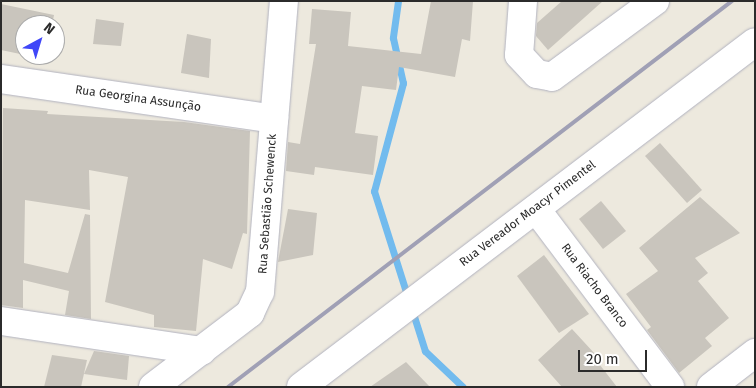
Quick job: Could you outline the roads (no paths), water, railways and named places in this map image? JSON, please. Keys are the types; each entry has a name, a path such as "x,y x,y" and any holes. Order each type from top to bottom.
{"street":[{"name":"Rua Sebastião Schewenck","path":"153,387 250,313 260,292 284,1"},
{"path":"523,1 519,55 537,74 552,77 655,1"},
{"name":"Rua Vereador Moacyr Pimentel","path":"301,387 371,336 434,284 536,209 755,42"},
{"name":"Rua Georgina Assunção","path":"1,79 274,119"},
{"name":"Rua Riacho Branco","path":"536,209 670,387"},
{"path":"1,321 202,350"},
{"path":"711,387 755,353"}],"waterway":[{"path":"398,1 393,38 403,83 374,191 408,298"},
{"path":"412,310 425,351 463,387"}],"railway":[{"path":"228,387 732,1"}]}
